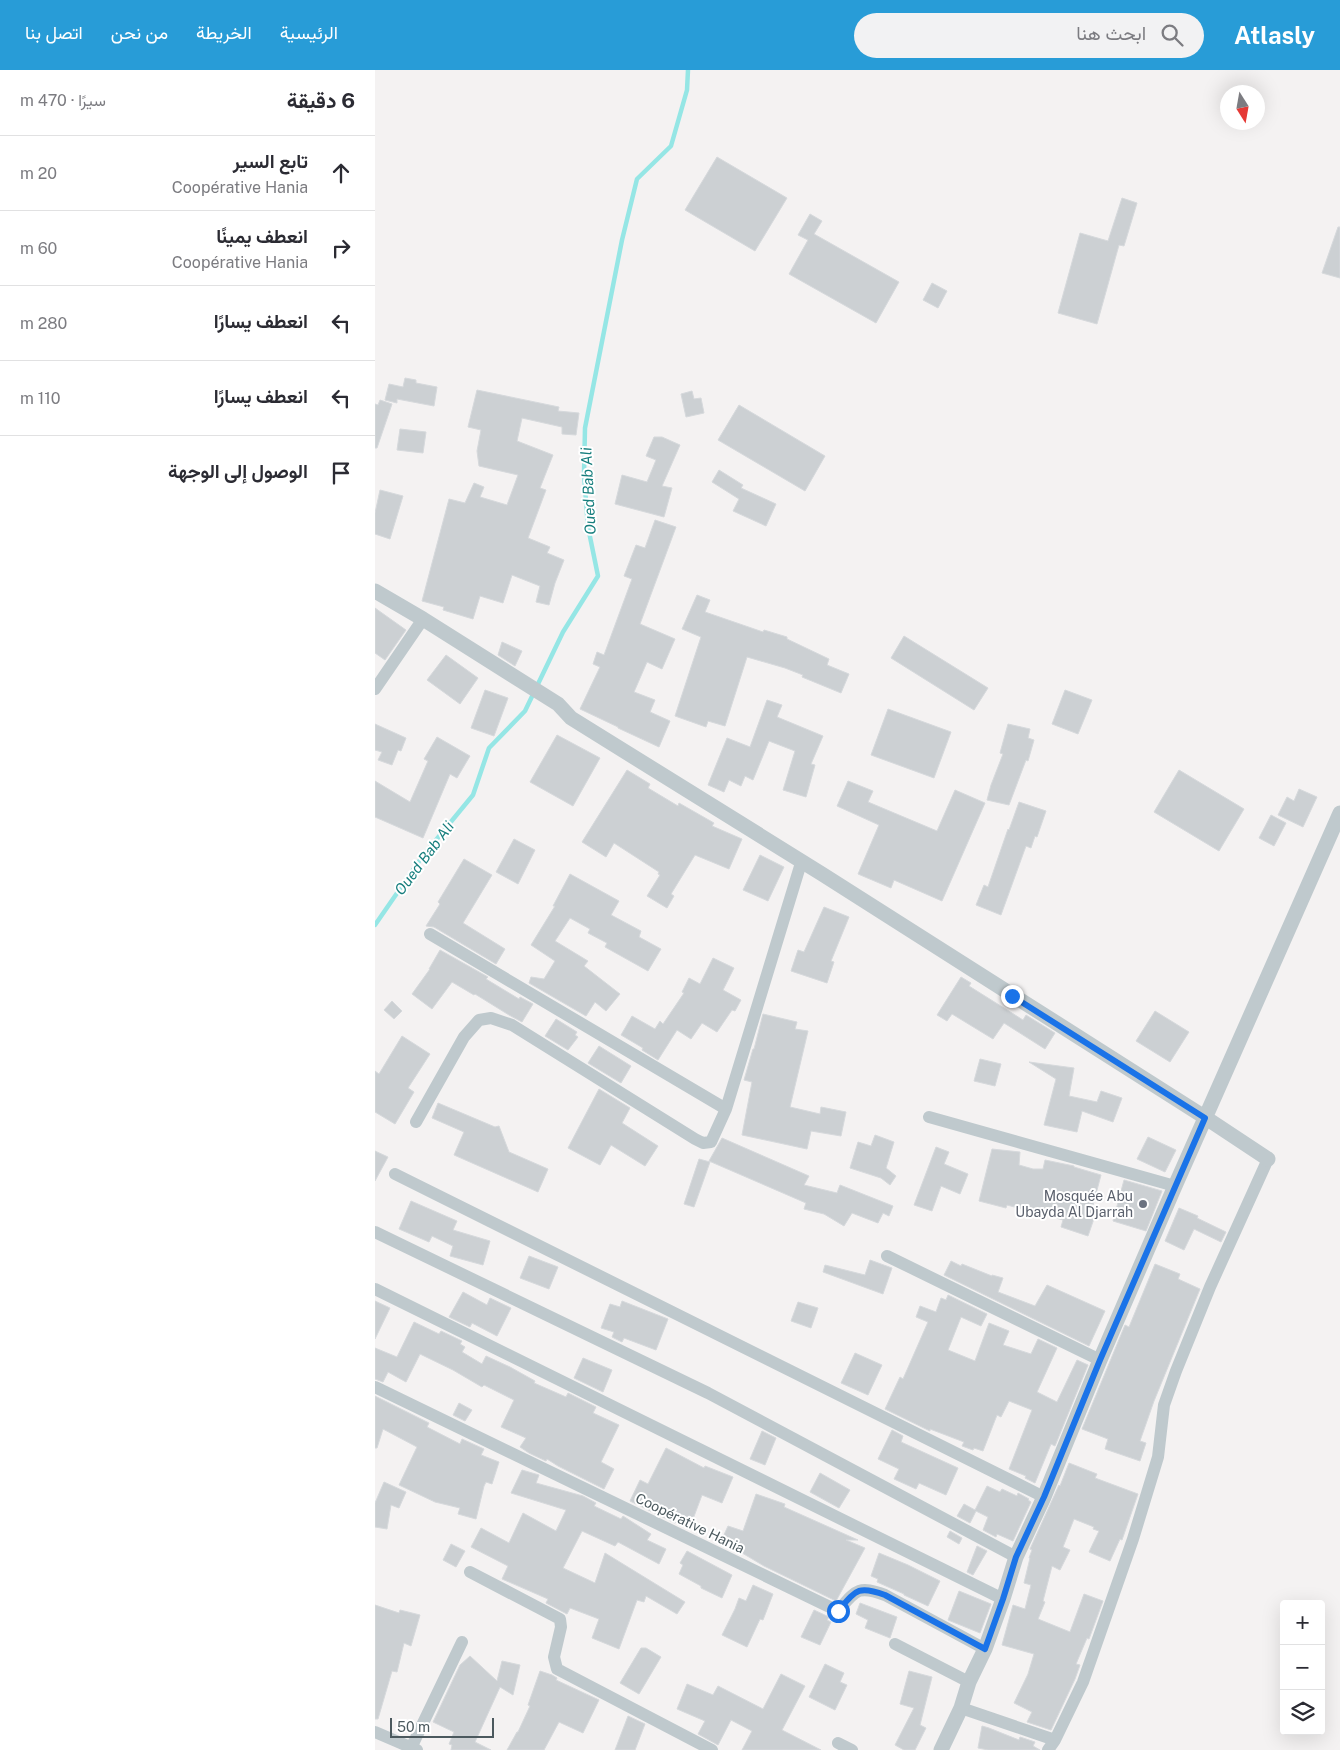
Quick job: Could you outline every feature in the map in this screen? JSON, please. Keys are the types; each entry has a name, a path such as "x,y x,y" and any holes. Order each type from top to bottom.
{"street":[{"path":"376,595 423,619 558,704 571,718 1268,1159 1210,1288 1176,1371 1164,1405 1158,1457 1133,1539 1089,1669 1051,1745 961,1708"},
{"path":"375,689 423,619"},
{"path":"941,1750 961,1708 969,1682 985,1649 1016,1557 1044,1497 1100,1360 1175,1186 1340,813"},
{"path":"416,1122 464,1037 479,1020 491,1018 512,1025 695,1140 703,1143 711,1142 726,1109 801,863"},
{"path":"430,934 726,1109"},
{"path":"929,1117 1175,1186"},
{"path":"395,1174 1044,1497"},
{"path":"375,1232 708,1393 1016,1557"},
{"path":"887,1256 1100,1360"},
{"path":"375,1288 1003,1599"},
{"name":"Coopérative Hania","path":"375,1387 838,1611 851,1596 859,1591 869,1589 885,1595 985,1649"},
{"path":"470,1572 560,1619 561,1627 554,1656 557,1669 713,1750"},
{"path":"375,1732 414,1749 462,1642"},
{"path":"895,1644 969,1682"},
{"path":"839,1743 852,1750"}],"building":[{"path":"717,157 787,198 755,251 685,210"},
{"path":"1122,198 1137,203 1124,246 1119,245 1097,324 1058,313 1080,233 1108,241"},
{"path":"810,214 822,221 814,234 899,282 876,323 789,274 808,240 798,235"},
{"path":"1338,227 1340,227 1340,278 1322,273"},
{"path":"932,283 947,291 938,308 923,300"},
{"path":"405,378 416,380 416,383 437,387 434,406 397,399 397,403 385,400 389,384 403,387"},
{"path":"477,390 559,407 558,411 579,413 576,435 562,434 562,427 522,418 517,441 553,455 540,488 546,490 528,538 550,547 547,553 564,560 549,605 536,602 540,586 512,575 503,603 480,596 473,619 443,610 444,607 422,601 449,499 465,503 474,483 484,487 480,497 507,505 518,475 479,466 477,451 481,430 468,427"},
{"path":"692,391 694,399 701,398 704,413 686,417 681,394"},
{"path":"380,400 392,404 377,448 375,448 375,404 378,405"},
{"path":"739,405 825,456 805,491 718,440"},
{"path":"400,429 426,432 423,453 397,450"},
{"path":"654,437 662,437 680,445 662,486 672,488 664,517 615,504 622,475 647,482 656,460 646,456"},
{"path":"719,470 743,485 741,488 776,504 766,526 733,511 739,499 712,482"},
{"path":"380,490 403,496 390,539 375,534 375,513"},
{"path":"655,520 676,527 640,624 675,639 662,669 647,662 634,692 655,700 650,712 670,721 659,747 580,709 600,667 593,664 597,652 604,655 632,579 624,576 636,545 645,548"},
{"path":"697,595 710,600 705,612 763,632 764,630 787,637 787,639 829,659 827,665 849,674 841,693 785,668 747,657 725,726 708,721 706,727 675,716 701,637 682,629"},
{"path":"375,608 406,630 385,660 375,653"},
{"path":"904,636 988,688 974,710 891,658"},
{"path":"502,642 522,651 515,666 498,655"},
{"path":"446,655 478,678 460,704 427,680"},
{"path":"485,690 508,698 494,736 471,728"},
{"path":"1065,690 1092,700 1078,734 1052,724"},
{"path":"767,700 782,705 777,717 823,736 811,764 815,765 806,797 783,790 795,751 769,741 753,780 745,776 741,786 729,780 724,792 708,785 727,738 750,747"},
{"path":"888,709 951,732 934,778 871,755"},
{"path":"375,724 406,738 401,751 398,750 392,765 378,760 382,752 375,750"},
{"path":"1008,724 1030,729 1028,738 1034,740 1028,761 1026,760 1009,805 987,800 1003,754 1000,753"},
{"path":"557,735 600,758 573,806 530,782"},
{"path":"437,737 470,756 457,778 450,774 423,838 375,817 375,781 410,802 428,761 424,759"},
{"path":"627,770 650,784 648,788 678,806 679,803 714,823 712,826 742,839 729,869 695,855 671,894 674,896 667,908 647,896 660,875 658,874 659,872 614,843 606,857 582,842"},
{"path":"1179,770 1244,809 1219,851 1154,812"},
{"path":"848,781 873,791 868,802 937,831 955,790 985,803 942,901 894,880 891,888 858,874 879,825 837,806"},
{"path":"1299,789 1317,797 1303,827 1278,815 1287,797 1294,801"},
{"path":"1019,802 1046,811 1031,848 1026,846 1001,915 976,905 984,885 988,887"},
{"path":"1271,815 1286,823 1274,846 1259,838"},
{"path":"514,839 535,850 518,884 496,872"},
{"path":"760,855 784,867 768,901 743,890"},
{"path":"464,859 492,875 463,923 505,949 496,964 434,927 426,926"},
{"path":"570,874 619,901 611,915 641,931 639,937 661,949 648,971 605,947 607,943 588,933 590,929 570,918 555,941 588,961 584,966 620,994 606,1011 595,1002 586,1016 529,983 531,977 544,979 555,961 531,945 555,906 553,906"},
{"path":"824,907 849,917 831,961 834,962 827,983 791,971 798,950 804,952"},
{"path":"440,950 488,977 486,979 519,999 520,997 533,1004 522,1022 452,982 432,1009 412,994 430,969"},
{"path":"713,958 734,968 723,990 741,1000 735,1011 732,1010 717,1032 702,1023 691,1039 677,1030 658,1060 642,1050 643,1048 621,1035 632,1016 655,1029 660,1021 663,1024 684,993 682,992 689,978 700,984"},
{"path":"961,977 971,983 969,986 1023,1020 1026,1015 1055,1033 1045,1049 1004,1023 993,1039 952,1014 947,1021 937,1015"},
{"path":"392,1001 402,1011 394,1019 384,1010"},
{"path":"1155,1011 1189,1032 1170,1062 1136,1041"},
{"path":"763,1014 797,1022 795,1029 808,1031 790,1107 820,1114 821,1107 846,1112 841,1136 811,1131 807,1149 742,1135 752,1082 744,1080"},
{"path":"556,1019 577,1032 575,1035 578,1037 568,1050 545,1036"},
{"path":"402,1036 430,1054 408,1088 414,1092 395,1124 375,1112 375,1071 379,1074"},
{"path":"599,1046 631,1066 621,1083 588,1063"},
{"path":"980,1059 1001,1064 995,1086 974,1081"},
{"path":"1029,1062 1074,1068 1069,1096 1097,1102 1101,1091 1122,1098 1113,1122 1082,1111 1077,1132 1044,1125 1056,1079"},
{"path":"599,1089 630,1108 622,1123 658,1146 645,1166 611,1145 600,1165 568,1148"},
{"path":"438,1103 495,1127 499,1126 509,1152 548,1169 538,1192 454,1155 464,1132 432,1118"},
{"path":"875,1135 894,1142 886,1168 896,1176 890,1185 881,1178 850,1168 858,1142 871,1146"},
{"path":"1148,1137 1176,1150 1165,1172 1137,1159"},
{"path":"722,1138 809,1176 804,1185 837,1193 840,1185 893,1206 889,1216 883,1213 878,1223 852,1213 844,1226 824,1214 804,1209 806,1203 709,1161"},
{"path":"936,1147 949,1152 944,1164 968,1174 960,1194 941,1186 932,1211 914,1205"},
{"path":"992,1149 1020,1152 1019,1165 1033,1169 1043,1169 1045,1160 1074,1166 1101,1175 1092,1209 1097,1210 1088,1236 1061,1227 1063,1220 1007,1205 1006,1208 979,1201"},
{"path":"375,1151 388,1157 375,1181"},
{"path":"699,1159 710,1162 694,1207 684,1204"},
{"path":"1124,1180 1162,1191 1146,1231 1113,1221"},
{"path":"411,1201 457,1221 453,1230 490,1241 483,1265 450,1256 453,1246 432,1236 429,1242 399,1229"},
{"path":"1179,1208 1198,1216 1197,1218 1226,1232 1221,1242 1194,1229 1184,1250 1165,1241"},
{"path":"529,1256 558,1267 549,1289 520,1278"},
{"path":"870,1260 892,1268 883,1294 823,1272 825,1265 865,1275"},
{"path":"951,1261 961,1266 962,1264 992,1276 1003,1278 998,1292 1035,1306 1047,1285 1105,1311 1089,1346 944,1275"},
{"path":"1155,1264 1180,1274 1178,1279 1200,1289 1154,1401 1140,1441 1146,1443 1140,1461 1105,1449 1108,1439 1082,1429 1125,1325 1129,1327"},
{"path":"463,1292 487,1305 490,1298 511,1308 497,1336 472,1323 470,1327 449,1317"},
{"path":"948,1295 987,1314 981,1326 961,1317 948,1350 975,1361 989,1323 1009,1331 1003,1345 1031,1354 1038,1339 1057,1348 1037,1392 1057,1402 1077,1360 1088,1365 1055,1446 1051,1444 1035,1483 1025,1478 1026,1476 1009,1469 1032,1410 1009,1401 1001,1417 997,1415 983,1451 962,1446 964,1442 930,1429 930,1431 885,1409 900,1377 903,1379 928,1322 916,1317 920,1306 936,1312 941,1298 946,1300"},
{"path":"375,1301 390,1308 375,1339"},
{"path":"622,1301 668,1319 656,1350 624,1338 622,1342 612,1337 614,1332 601,1328 610,1304 620,1307"},
{"path":"798,1302 818,1308 811,1328 791,1321"},
{"path":"414,1322 439,1334 441,1331 462,1341 460,1344 465,1347 462,1352 482,1364 486,1356 535,1381 534,1383 566,1397 568,1393 596,1407 593,1413 619,1425 601,1462 614,1469 604,1489 520,1447 526,1438 501,1427 514,1400 484,1385 482,1387 420,1354 406,1382 388,1372 383,1382 375,1379 375,1348 397,1357"},
{"path":"855,1353 882,1365 868,1395 841,1383"},
{"path":"583,1358 612,1370 603,1392 574,1378"},
{"path":"375,1396 429,1423 427,1427 460,1444 462,1439 484,1449 481,1455 499,1462 492,1484 486,1482 484,1486 476,1519 458,1514 460,1508 435,1502 399,1485 417,1447 383,1429 377,1448 375,1448"},
{"path":"459,1403 472,1410 465,1421 453,1415"},
{"path":"892,1430 903,1436 901,1442 958,1468 946,1495 919,1483 916,1489 894,1479 899,1469 878,1459"},
{"path":"762,1431 776,1438 765,1465 750,1459"},
{"path":"666,1448 704,1468 705,1466 733,1477 722,1503 702,1495 693,1519 679,1514 675,1523 630,1501 640,1480 648,1484"},
{"path":"1069,1463 1097,1474 1095,1478 1138,1494 1122,1540 1120,1539 1110,1561 1089,1552 1099,1531 1074,1519 1063,1547 1070,1550 1060,1570 1052,1566 1043,1601 1045,1602 1038,1619 1070,1632 1084,1594 1103,1601 1089,1639 1087,1638 1076,1664 1080,1665 1075,1679 1051,1730 1027,1722 1032,1712 1014,1703 1028,1674 1034,1654 1002,1645 1013,1605 1025,1609 1031,1585 1024,1583 1032,1550 1030,1549"},
{"path":"522,1470 539,1475 536,1483 583,1496 596,1503 594,1506 621,1519 623,1516 651,1534 647,1540 666,1549 659,1564 618,1542 615,1546 582,1531 563,1568 595,1583 605,1553 685,1602 677,1614 646,1596 644,1602 637,1600 619,1649 592,1638 599,1619 570,1608 567,1614 546,1603 548,1599 502,1579 508,1566 471,1547 481,1528 509,1543 523,1513 556,1531 566,1510 511,1493"},
{"path":"820,1473 850,1490 839,1508 810,1492"},
{"path":"384,1482 406,1492 399,1508 391,1505 387,1529 375,1527 375,1503"},
{"path":"987,1486 1000,1492 1002,1489 1017,1496 1018,1493 1031,1502 1013,1541 997,1534 996,1537 983,1530 988,1517 976,1511 970,1523 957,1516 964,1504 975,1510"},
{"path":"756,1494 785,1504 784,1507 858,1540 846,1540 865,1548 836,1601 764,1566 732,1547 734,1542 723,1537 728,1526 743,1531"},
{"path":"950,1531 962,1538 959,1544 947,1537"},
{"path":"451,1544 465,1551 456,1567 443,1560"},
{"path":"977,1546 987,1551 973,1575 967,1572"},
{"path":"687,1551 732,1575 722,1598 701,1588 701,1586 679,1574 683,1565 680,1563"},
{"path":"879,1553 940,1581 928,1606 877,1582 878,1579 871,1576"},
{"path":"753,1585 773,1594 763,1620 760,1619 747,1647 722,1635 739,1598 746,1601"},
{"path":"959,1591 991,1604 980,1633 948,1620"},
{"path":"860,1603 897,1617 890,1638 865,1628 868,1620 856,1614"},
{"path":"375,1605 399,1613 400,1610 420,1615 411,1646 404,1643 397,1672 392,1671 378,1719 375,1719"},
{"path":"814,1610 829,1617 827,1620 831,1622 820,1645 801,1637"},
{"path":"641,1648 646,1648 661,1657 639,1694 620,1683"},
{"path":"470,1656 497,1681 502,1661 520,1665 513,1695 500,1687 475,1742 491,1750 451,1750 452,1745 449,1744 454,1732 433,1722 460,1665"},
{"path":"825,1664 844,1673 840,1682 847,1685 835,1710 809,1697"},
{"path":"540,1671 552,1675 557,1678 556,1680 599,1700 583,1733 559,1722 544,1750 507,1750 530,1706 528,1705"},
{"path":"909,1671 932,1677 920,1725 926,1728 915,1750 904,1750 895,1745 914,1708 900,1704"},
{"path":"781,1674 805,1686 782,1730 821,1750 742,1750 752,1731 731,1720 718,1745 698,1734 705,1721 677,1709 687,1684 713,1695 718,1686 763,1709"},
{"path":"628,1716 645,1724 635,1750 615,1750"},
{"path":"982,1726 1019,1740 1020,1737 1035,1742 1033,1746 1040,1750 988,1750 978,1748"}],"waterway":[{"name":"Oued Bab Ali","path":"375,925 422,857 473,795 489,748 525,711 563,632 598,576 588,527 584,475 585,428 622,240 637,179 671,146 687,90 688,70"}],"place":[{"name":"Mosquée Abu Ubayda Al Djarrah","path":"1143,1204"}],"route":[{"path":"838,1611 851,1596 859,1591 869,1589 885,1595 985,1649 1016,1557 1044,1497 1100,1360 1205,1118 1012,996"}]}
